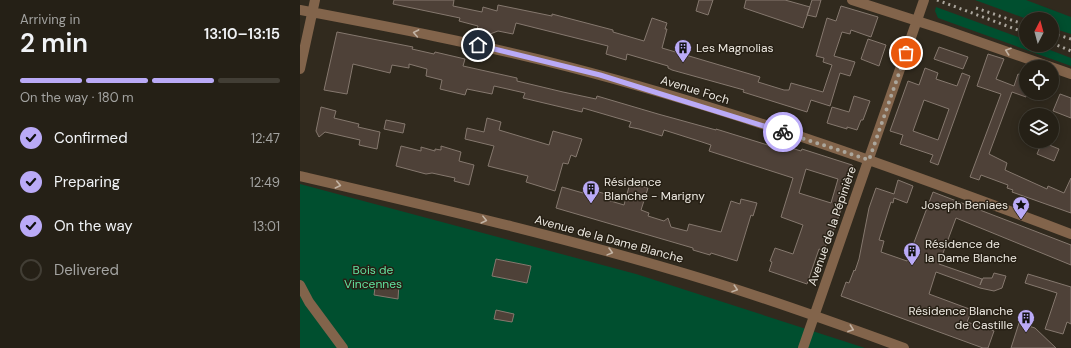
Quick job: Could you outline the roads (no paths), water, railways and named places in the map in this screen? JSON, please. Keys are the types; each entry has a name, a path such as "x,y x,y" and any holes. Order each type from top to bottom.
{"street":[{"path":"300,69 315,0"},
{"path":"852,0 1071,74"},
{"name":"Avenue de la Pépinière","path":"803,348 924,0"},
{"name":"Avenue Foch","path":"300,10 449,39 570,67 722,112 869,160 1071,234"},
{"name":"Avenue de la Dame Blanche","path":"300,176 432,206 626,256 714,282 904,348"},
{"path":"300,285 309,302 343,348"}],"railway":[{"path":"937,0 1019,30"},
{"path":"976,8 1019,23"},
{"path":"1059,35 1071,39"},
{"path":"1059,46 1071,51"}],"place":[{"name":"Les Magnolias","path":"683,63"},
{"name":"Résidence Blanche - Marigny","path":"591,204"},
{"name":"Joseph Beniaes","path":"1021,220"},
{"name":"Résidence de la Dame Blanche","path":"912,266"},
{"name":"Résidence Blanche de Castille","path":"1026,333"}],"park label":[{"name":"Bois de Vincennes","path":"373,277"}]}
